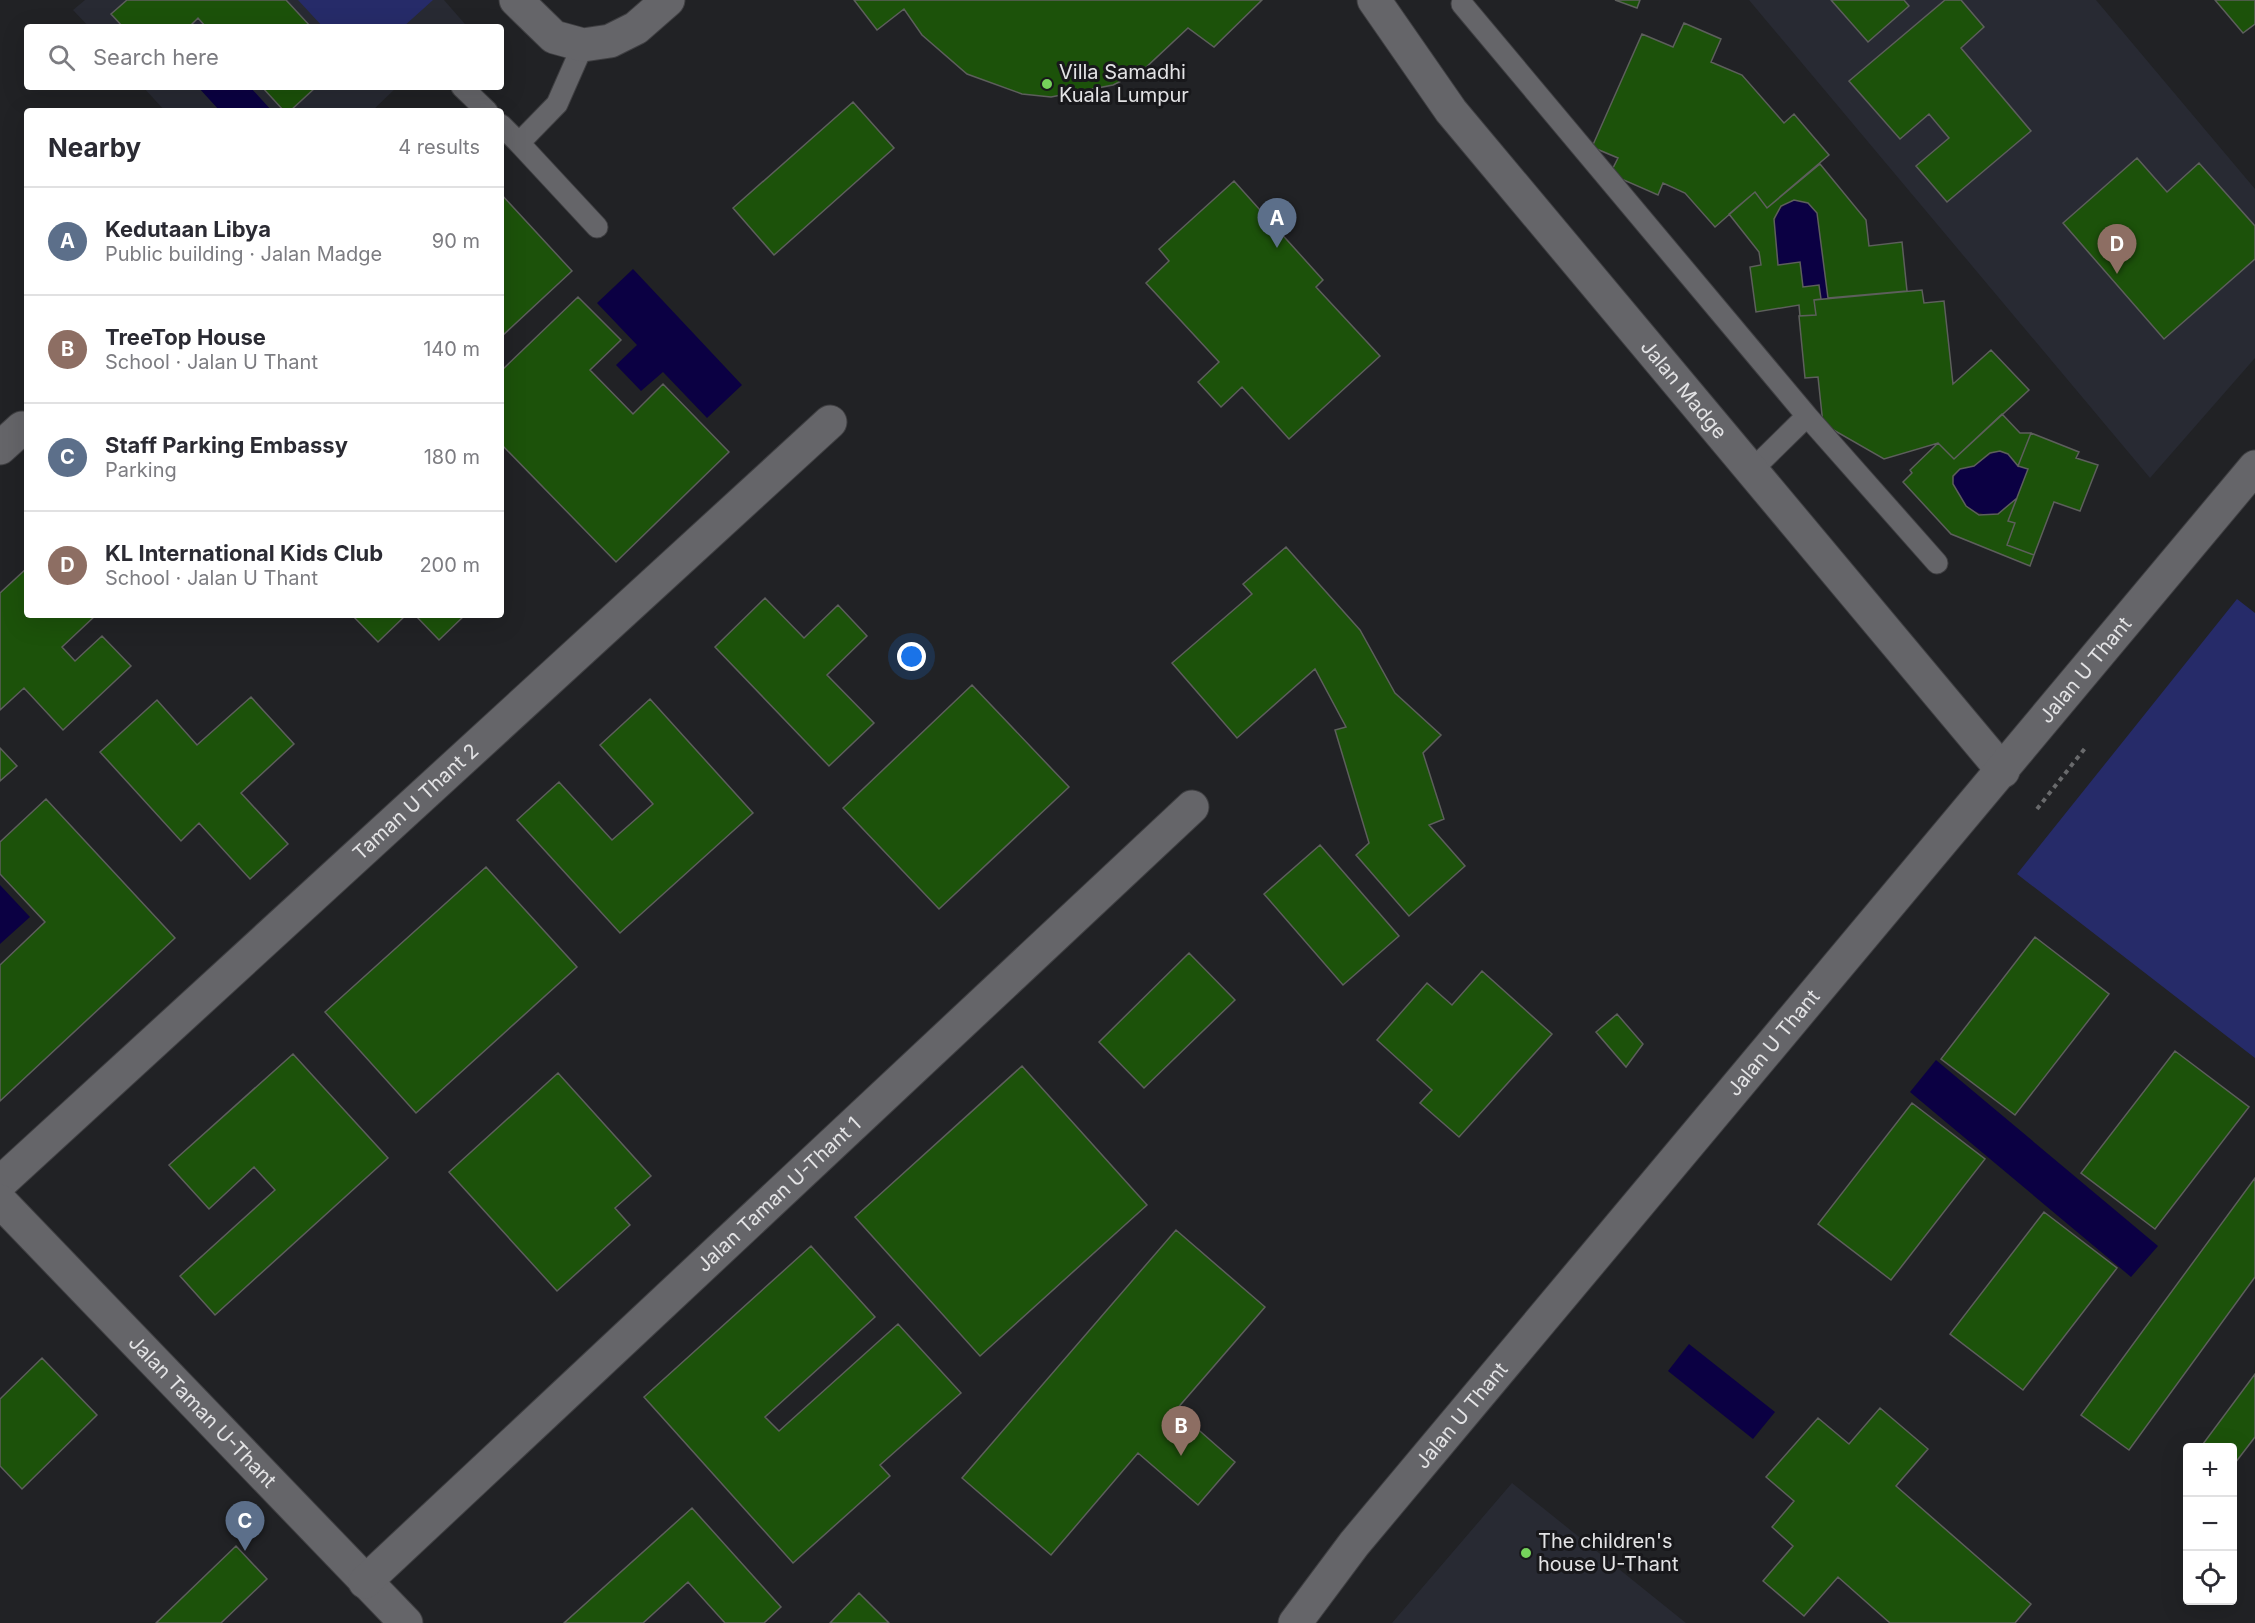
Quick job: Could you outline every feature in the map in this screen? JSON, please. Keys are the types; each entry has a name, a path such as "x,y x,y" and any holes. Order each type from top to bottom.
{"street":[{"path":"516,0 554,38 583,45 610,41 636,28 668,0"},
{"name":"Jalan Madge","path":"1374,0 1452,111 1750,472 2002,771"},
{"name":"Taman U Thant 2","path":"0,1183 830,422"},
{"name":"Jalan U Thant","path":"1295,1623 1362,1535 2255,467"},
{"name":"Jalan Taman U-Thant 1","path":"365,1582 1192,807"},
{"name":"Jalan Taman U-Thant","path":"0,1201 406,1623"}],"lane":[{"path":"1462,4 1807,416 1937,563"},
{"path":"519,143 557,104 583,45"},
{"path":"465,90 484,108"},
{"path":"504,128 597,227"},
{"path":"1750,472 1807,416"}],"path":[{"path":"2037,809 2086,747"}],"shaded area":[{"path":"85,0 444,0 465,24 86,24 73,10"},
{"path":"298,0 433,0 406,24 320,24"},
{"path":"1749,0 2096,0 2255,189 2255,358 2150,478"},
{"path":"146,90 394,90 375,108 162,108"},
{"path":"201,90 253,90 269,108 217,108"},
{"path":"1794,200 1808,203 1817,213 1828,298 1821,299 1819,285 1803,287 1799,262 1778,265 1774,227 1779,211"},
{"path":"633,269 742,385 707,418 663,372 641,391 616,365 637,345 597,303"},
{"path":"1995,451 2008,454 2028,469 2015,500 1997,513 1987,514 1969,508 1962,501 1952,480 1960,469 1974,466"},
{"path":"2237,599 2255,613 2255,1058 2017,874"},
{"path":"0,885 30,917 0,944"},
{"path":"1936,1060 2158,1246 2131,1277 1910,1092"},
{"path":"1689,1344 1775,1412 1753,1439 1668,1371"},
{"name":"The children's house U-Thant","path":"1512,1483 1686,1623 1392,1623"}],"building":[{"path":"127,0 286,0 308,24 203,24 198,18 192,24 120,24 111,14"},
{"path":"854,0 1262,0 1214,47 1188,28 1142,71 1113,85 1051,97 1022,94 967,74 922,35 904,9 877,30"},
{"path":"1615,0 1640,0 1637,8"},
{"path":"1831,0 1904,0 1909,6 1868,42"},
{"path":"1945,0 1961,0 1984,27 1961,48 2031,131 1947,202 1916,166 1949,138 1929,114 1900,139 1849,81"},
{"path":"2215,0 2255,0 2255,24 2243,33"},
{"path":"1684,23 1721,39 1711,62 1742,75 1784,123 1794,114 1829,155 1767,208 1755,192 1715,227 1685,193 1663,183 1658,195 1610,174 1618,158 1592,147 1642,34 1673,47"},
{"path":"265,90 313,90 293,108 281,108"},
{"path":"853,102 894,148 774,255 733,208"},
{"path":"2137,158 2167,192 2199,163 2255,226 2255,259 2164,339 2063,223"},
{"path":"1820,164 1866,220 1869,246 1902,242 1907,291 1828,298 1817,213 1808,203 1794,200 1781,206 1774,219 1778,265 1800,262 1803,287 1819,285 1821,299 1814,300 1816,315 1800,316 1799,305 1756,312 1750,267 1761,265 1759,252 1729,214 1755,192 1767,208"},
{"path":"1234,181 1323,280 1316,287 1380,356 1289,439 1242,387 1221,407 1198,382 1219,362 1146,283 1169,261 1159,249"},
{"path":"504,197 572,271 504,334"},
{"path":"1922,290 1924,303 1944,301 1953,384 1991,350 2029,390 1954,459 1938,443 1884,459 1823,424 1818,377 1805,378 1799,316 1816,315 1814,300"},
{"path":"578,297 621,340 590,370 633,414 663,384 729,452 616,562 504,447 504,368"},
{"path":"2002,414 2020,433 2031,433 2018,466 2008,454 2000,451 1990,453 1974,466 1960,469 1953,476 1953,484 1966,506 1979,515 1998,514 2017,498 2008,521 2015,523 2007,545 2034,555 2030,566 1951,534 1903,482 1912,473 1910,470 1938,443 1954,459"},
{"path":"2031,433 2079,452 2076,458 2098,465 2080,511 2054,502 2034,555 2007,545 2015,523 2008,521 2028,469 2018,466"},
{"path":"1286,547 1360,630 1395,693 1441,735 1423,753 1444,819 1429,825 1465,866 1409,916 1356,855 1369,843 1335,730 1346,727 1315,669 1237,738 1172,663 1252,594 1243,584"},
{"path":"24,571 24,618 93,618 62,647 75,661 102,636 131,666 63,730 24,688 0,710 0,593"},
{"path":"765,598 804,638 838,605 867,636 827,675 874,723 829,766 715,647"},
{"path":"355,618 403,618 378,642"},
{"path":"418,618 462,618 439,640"},
{"path":"972,685 1069,787 939,909 843,808"},
{"path":"251,697 294,744 241,793 288,844 250,879 199,823 181,841 100,752 157,700 197,745"},
{"path":"650,699 753,813 620,933 517,820 559,782 612,840 653,804 600,745"},
{"path":"0,748 17,766 0,781"},
{"path":"46,799 175,938 0,1101 0,965 45,922 0,874 0,842"},
{"path":"1320,845 1399,936 1343,985 1264,894"},
{"path":"486,867 577,967 416,1113 325,1012"},
{"path":"2035,937 2109,994 2015,1115 1941,1059"},
{"path":"1189,953 1235,1000 1144,1088 1099,1042"},
{"path":"1482,971 1552,1034 1459,1137 1420,1103 1432,1090 1377,1040 1427,983 1452,1005"},
{"path":"1617,1014 1643,1044 1626,1067 1596,1032"},
{"path":"2175,1051 2249,1107 2155,1229 2081,1173"},
{"path":"293,1054 388,1158 215,1315 180,1276 275,1190 254,1167 209,1209 169,1165"},
{"path":"1022,1066 1147,1205 980,1356 855,1217"},
{"path":"558,1073 651,1176 615,1208 630,1225 557,1291 449,1172"},
{"path":"1912,1103 1985,1159 1891,1280 1818,1224"},
{"path":"2255,1178 2255,1277 2129,1450 2081,1415"},
{"path":"2044,1212 2117,1268 2023,1390 1950,1334"},
{"path":"1176,1230 1265,1307 1176,1410 1235,1462 1198,1505 1138,1453 1051,1555 962,1478"},
{"path":"811,1246 875,1317 765,1417 779,1431 898,1324 961,1393 880,1465 890,1476 793,1563 644,1397"},
{"path":"42,1358 97,1415 22,1489 0,1466 0,1399"},
{"path":"2255,1374 2255,1437 2237,1460 2237,1443 2204,1443"},
{"path":"1880,1408 1928,1449 1896,1486 2031,1604 2015,1623 1890,1623 1838,1577 1804,1616 1763,1581 1793,1546 1772,1527 1794,1501 1766,1477 1818,1418 1849,1444"},
{"path":"692,1508 781,1607 764,1623 725,1623 688,1582 643,1623 564,1623"},
{"path":"236,1546 267,1579 221,1623 156,1623"},
{"path":"859,1593 889,1623 830,1623"}],"place":[{"name":"Villa Samadhi Kuala Lumpur","path":"1047,84"},
{"name":"Kedutaan Libya","path":"1277,248"},
{"name":"KL International Kids Club","path":"2117,274"},
{"name":"TreeTop House","path":"1181,1456"},
{"name":"Staff Parking Embassy","path":"245,1551"},
{"name":"The children's house U-Thant","path":"1526,1553"}]}
